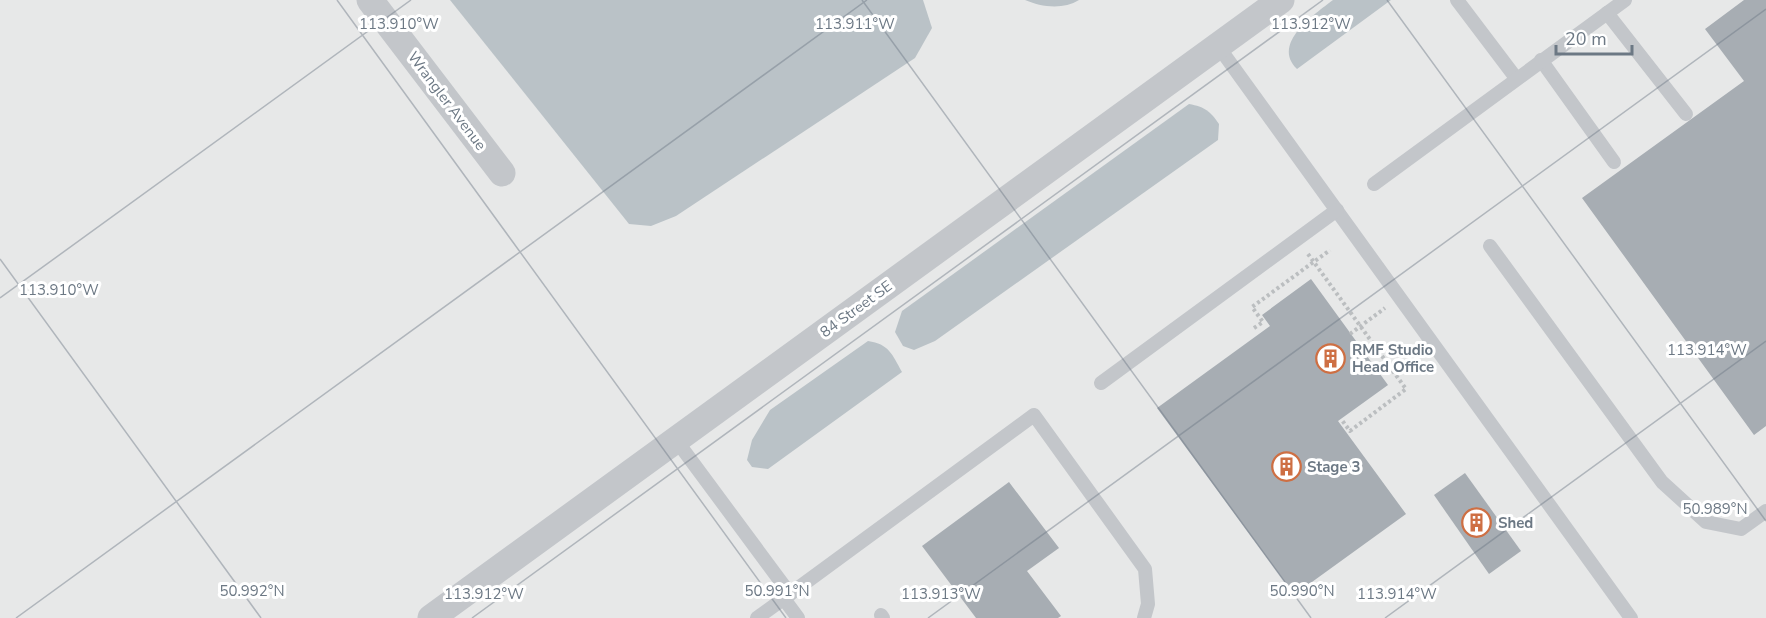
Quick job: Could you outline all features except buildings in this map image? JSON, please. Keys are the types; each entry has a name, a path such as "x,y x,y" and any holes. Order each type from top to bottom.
{"street":[{"name":"Wrangler Avenue","path":"370,0 502,173"},
{"name":"84 Street SE","path":"431,618 1281,0"}],"lane":[{"path":"1457,0 1516,78"},
{"path":"1374,183 1625,0"},
{"path":"1607,13 1686,114"},
{"path":"1218,46 1631,618"},
{"path":"1541,60 1614,162"},
{"path":"1101,383 1337,210"},
{"path":"1490,246 1662,482 1706,522 1741,529 1766,511"},
{"path":"759,618 1034,415 1145,569 1148,604 1144,618"},
{"path":"676,440 787,596 798,618"}],"path":[{"path":"1297,239 1406,389 1350,431 1341,419"},
{"path":"1254,328 1263,322 1252,307 1330,249"},
{"path":"1350,334 1400,297"}],"shaded area":[{"path":"0,0 1766,0 1766,618 0,618"},
{"path":"450,0 923,0 932,28 915,58 676,216 651,226 629,224"},
{"path":"1025,0 1079,0 1066,5 1052,6"},
{"path":"1333,0 1391,0 1297,69 1290,59 1289,49 1292,39 1307,21"},
{"path":"1189,104 1203,108 1216,120 1219,124 1218,140 935,341 914,350 903,346 895,332 902,311"},
{"path":"868,341 885,347 902,372 768,469 752,467 747,460 752,440 770,410"}],"place":[{"name":"RMF Studio Head Office","path":"1331,359"},
{"name":"Stage 3","path":"1286,467"},
{"name":"Shed","path":"1477,523"}]}
